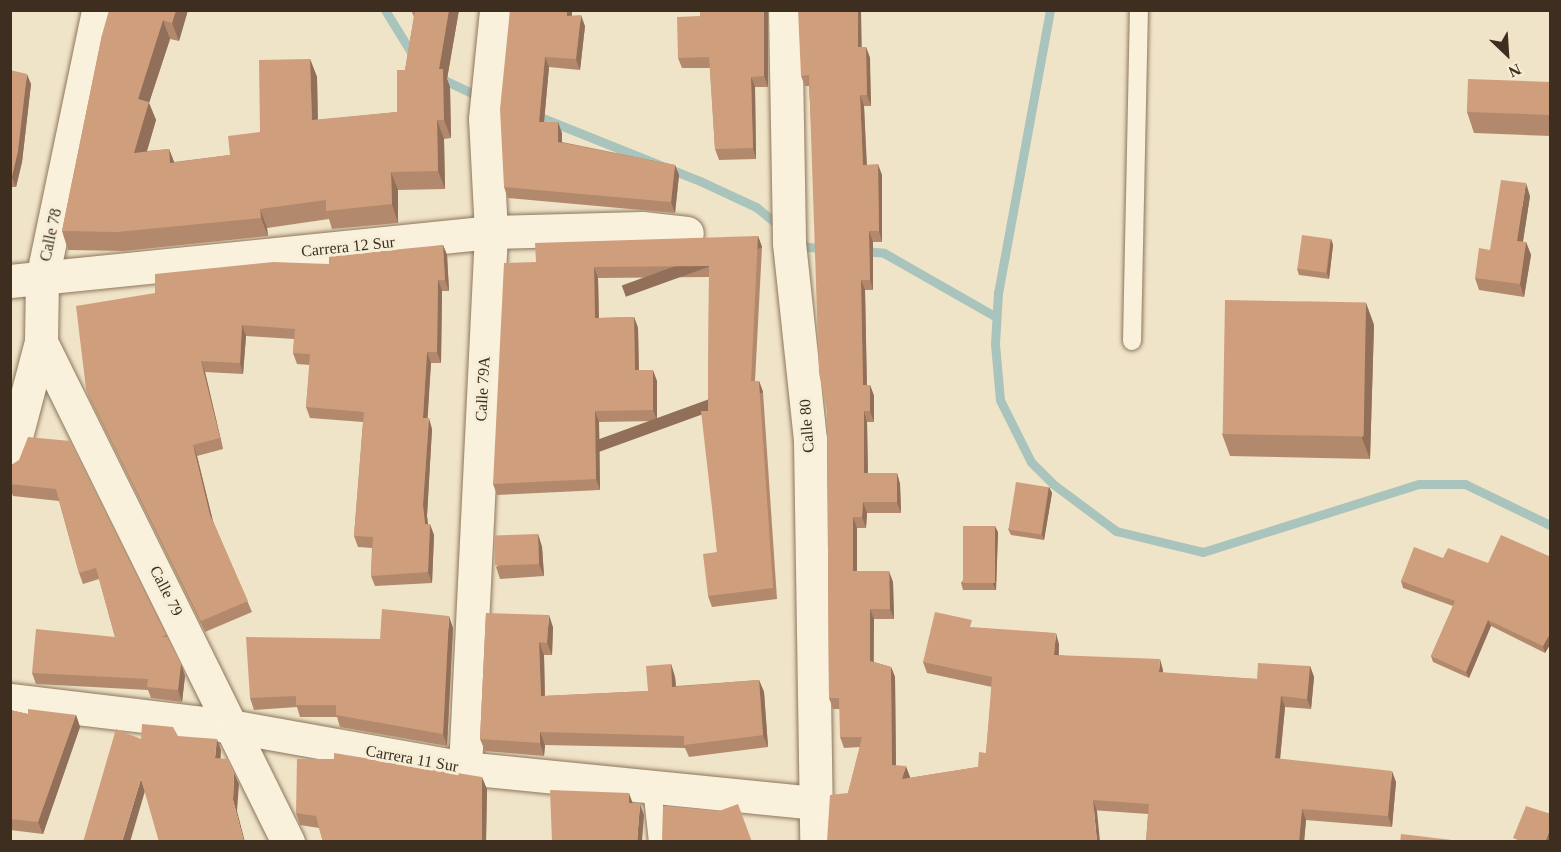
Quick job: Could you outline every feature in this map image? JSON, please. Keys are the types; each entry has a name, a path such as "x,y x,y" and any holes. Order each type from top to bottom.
{"street":[{"name":"Calle 78","path":"10,459 41,342 26,280 98,10"},
{"name":"Calle 79A","path":"465,768 491,232 487,103 496,10"},
{"name":"Calle 80","path":"785,10 789,231 810,440 816,842"},
{"name":"Carrera 12 Sur","path":"26,280 491,232 642,228 687,233"},
{"name":"Calle 79","path":"41,342 235,727 288,842"},
{"name":"Carrera 11 Sur","path":"10,700 235,727 465,768 815,803"}],"lane":[{"path":"1132,341 1139,10"},
{"path":"652,788 658,842"}],"building":[{"path":"109,10 176,10 172,23 163,20 138,99 149,102 134,153 169,149 170,163 230,155 228,136 260,132 259,60 310,59 312,120 397,112 397,70 405,70 415,10 449,10 439,69 443,69 444,120 437,120 438,171 391,172 392,204 326,211 326,200 260,209 261,218 117,232 62,231"},
{"path":"510,10 567,10 567,16 581,15 576,59 545,57 539,122 558,122 558,142 675,165 671,202 504,187 500,109"},
{"path":"700,10 764,10 764,76 751,77 753,148 715,149 709,57 678,58 677,17 700,16"},
{"path":"798,10 858,10 858,47 866,47 867,95 860,95 863,165 878,164 879,231 869,231 870,280 861,280 863,385 870,385 870,411 864,411 864,473 897,473 897,502 863,502 862,517 853,517 853,571 889,571 890,609 870,609 870,661 891,667 892,765 906,766 902,779 978,767 979,752 986,753 992,677 923,662 935,612 972,620 970,627 1056,633 1054,655 1160,659 1159,672 1257,679 1258,663 1310,666 1307,699 1281,696 1275,758 1392,771 1388,816 1302,809 1299,842 1146,842 1149,804 1093,800 1097,842 827,842 830,795 848,793 862,737 840,737 839,698 829,698 827,411 819,373 809,75 801,76"},
{"path":"10,70 27,74 18,151 12,177 10,177"},
{"path":"1468,79 1550,82 1550,115 1467,112"},
{"path":"1501,180 1526,183 1517,241 1526,242 1520,284 1475,278 1479,248 1490,250"},
{"path":"1302,235 1331,239 1326,273 1297,269"},
{"path":"758,236 751,381 759,381 773,588 708,596 703,554 717,552 701,411 708,411 709,266 594,267 595,318 634,317 635,370 653,370 653,410 595,411 596,479 493,484 504,263 536,262 535,243"},
{"path":"443,245 445,280 438,280 437,352 427,352 423,418 429,418 423,505 425,524 430,524 428,572 371,576 373,537 354,536 364,412 306,407 310,354 293,353 295,329 242,325 240,363 201,361 220,438 193,445 210,515 248,601 201,621 86,389 76,306 155,293 155,274 273,262 329,264 329,256"},
{"path":"1225,300 1366,302 1364,436 1223,434"},
{"path":"28,437 70,441 166,635 161,637 167,637 181,664 178,690 147,687 148,679 32,673 36,629 115,637 96,568 79,573 56,489 10,484 11,465 19,460"},
{"path":"1016,482 1049,487 1041,535 1008,529"},
{"path":"963,526 995,526 995,583 963,583"},
{"path":"538,534 539,564 495,566 494,536"},
{"path":"1501,535 1551,557 1551,632 1543,646 1488,620 1466,672 1431,656 1455,601 1401,581 1414,547 1443,558 1448,548 1488,563"},
{"path":"382,609 449,616 443,734 336,715 336,705 296,705 296,696 250,698 246,637 380,639"},
{"path":"486,613 549,615 547,643 539,642 541,696 648,691 646,666 671,664 672,687 759,680 763,735 684,745 684,736 540,732 540,743 480,739"},
{"path":"28,709 76,715 38,822 10,819 10,710 28,714"},
{"path":"142,724 173,727 178,736 217,739 215,758 228,759 234,773 233,800 244,842 159,842 141,779 122,842 83,842 116,729 141,739"},
{"path":"334,753 482,777 482,840 323,842 316,816 296,813 297,759 334,759"},
{"path":"550,790 629,793 629,803 640,804 637,842 552,842"},
{"path":"738,804 752,842 663,842 663,806 719,811"},
{"path":"1526,806 1551,814 1551,826 1545,842 1523,842 1513,838"},
{"path":"1401,834 1469,842 1400,842"}],"waterway":[{"path":"385,10 414,57"},
{"path":"1050,10 998,292 995,344 1000,400 1031,462 1053,484 1116,531 1203,552 1419,484 1465,484 1550,525"},
{"path":"438,77 482,98"},
{"path":"535,115 700,181 756,207 781,227"},
{"path":"797,239 807,247 825,248"},
{"path":"863,251 884,253 996,317"}]}
